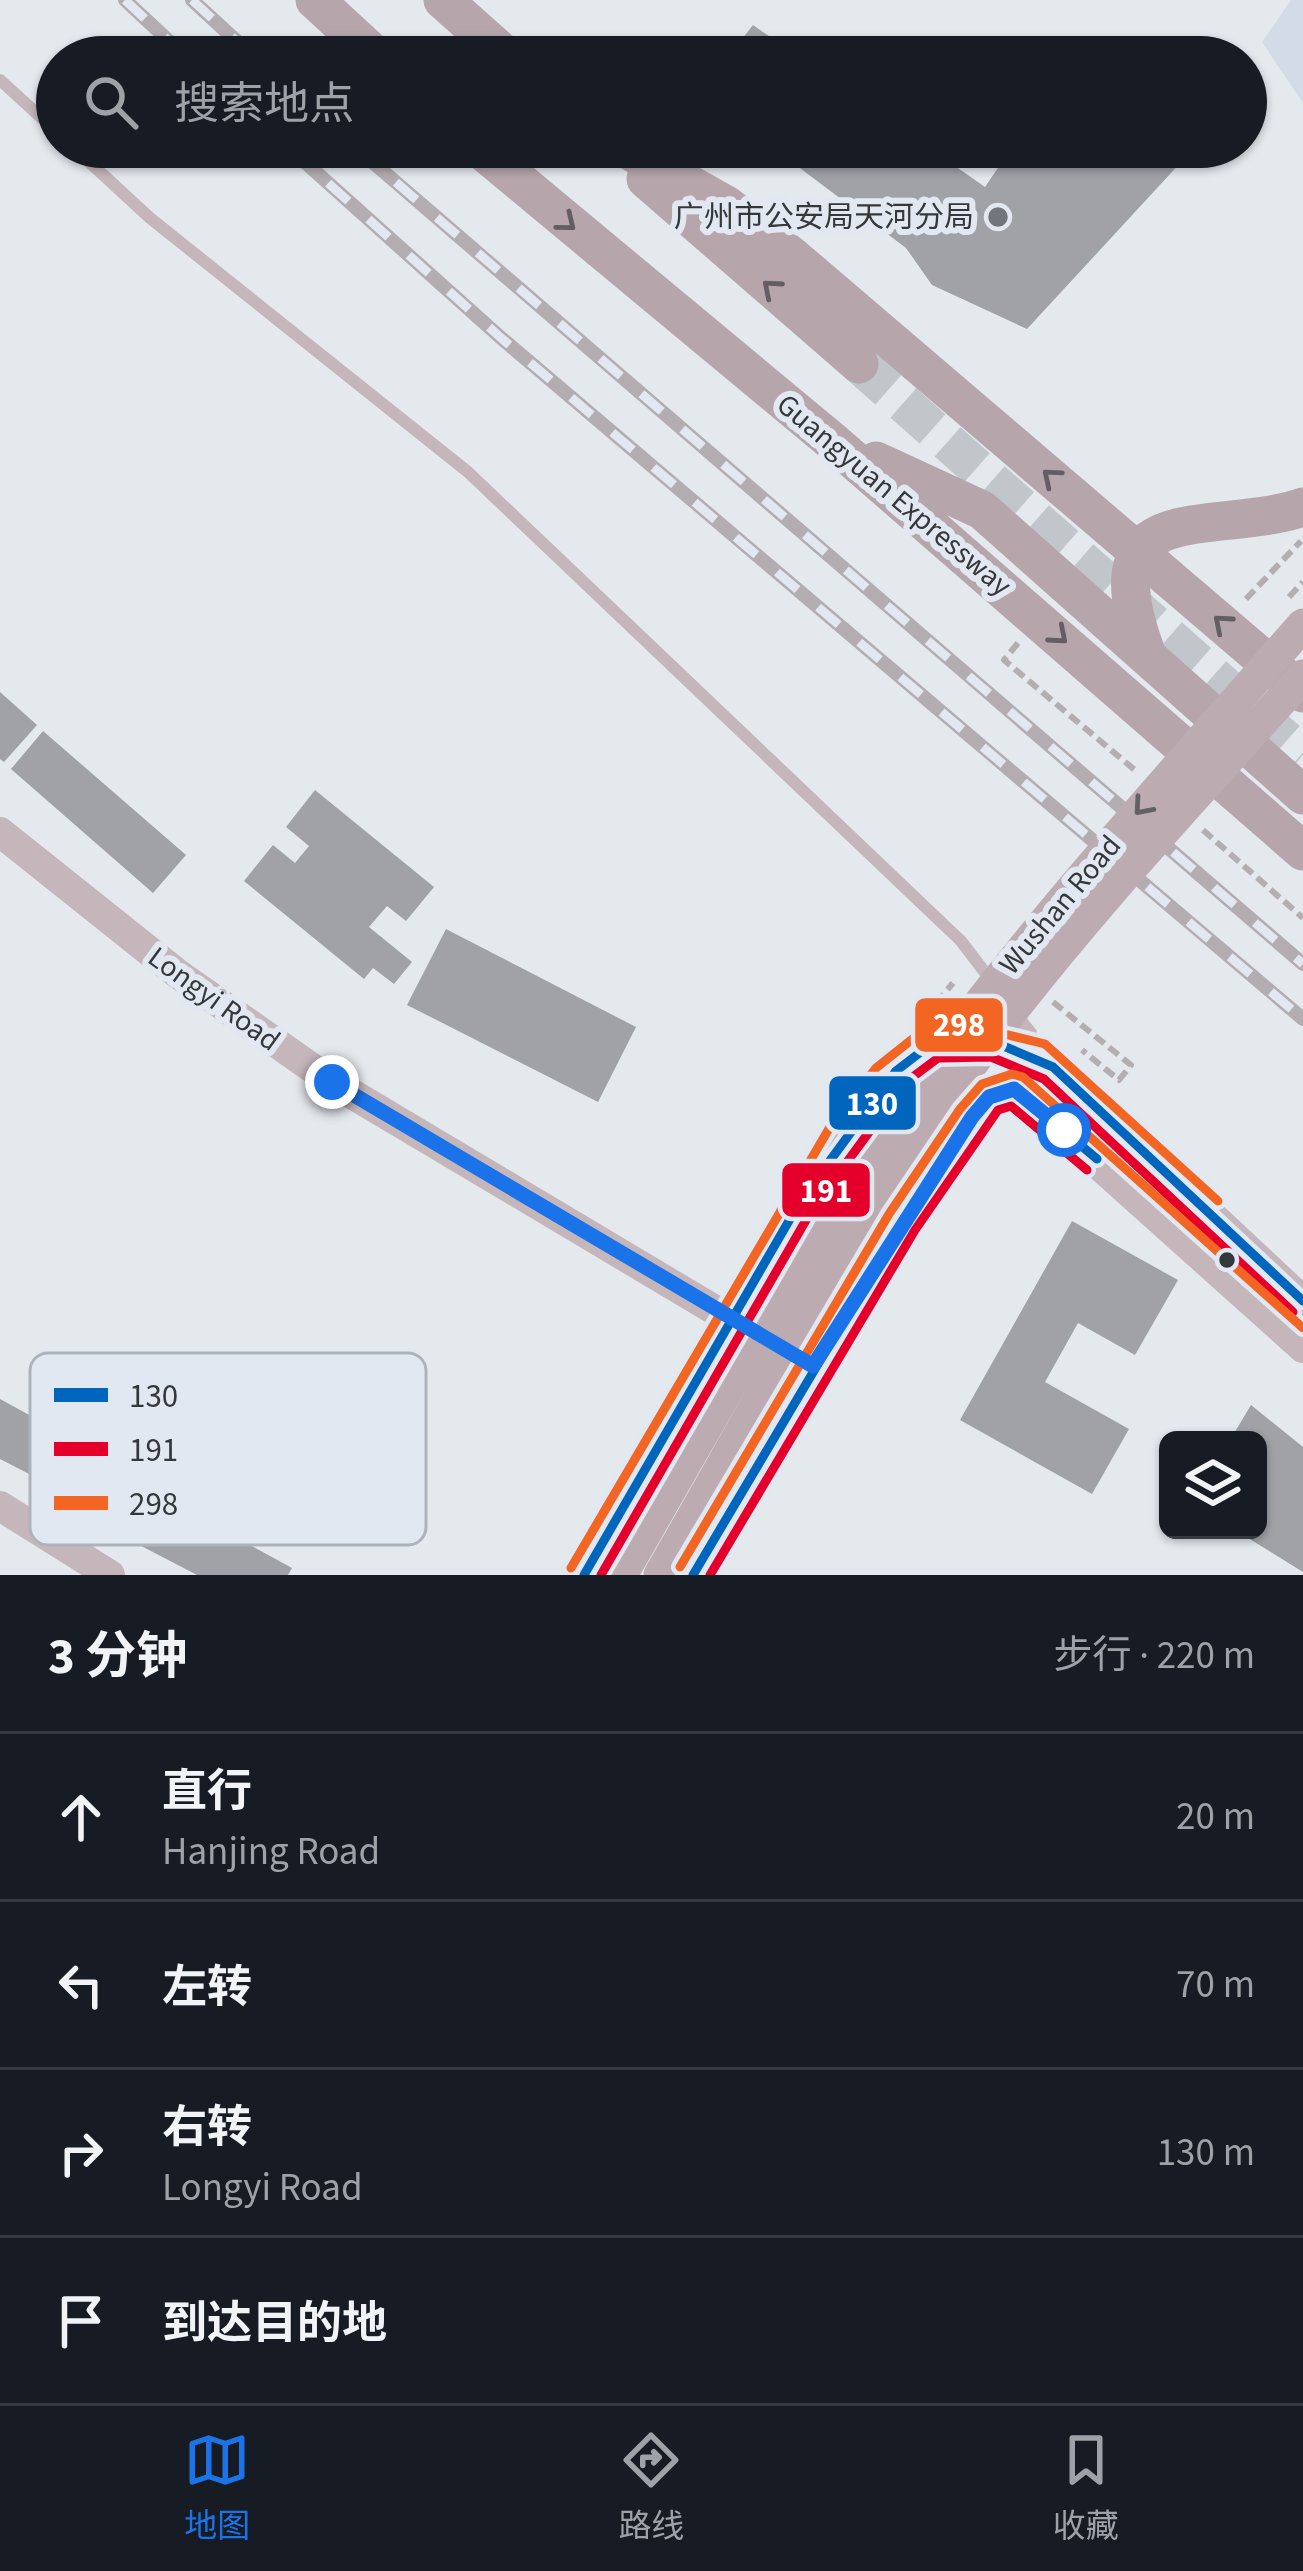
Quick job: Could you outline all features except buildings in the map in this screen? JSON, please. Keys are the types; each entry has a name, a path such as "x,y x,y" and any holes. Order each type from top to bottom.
{"highway":[{"path":"315,0 354,36"},
{"path":"443,0 483,36"},
{"name":"Guangyuan Expressway","path":"503,168 832,442 1303,851"},
{"path":"632,168 859,364"},
{"path":"660,168 726,206 777,244 1303,693"},
{"path":"832,442 982,509 1303,795"},
{"path":"1147,655 1135,622 1131,584 1140,553 1158,532 1180,523 1282,514 1303,506"}],"main road":[{"name":"Wushan Road","path":"621,1575 794,1276 934,1064 1055,908 1303,625"},
{"name":"Wushan Road","path":"660,1575 813,1308 956,1086 1089,918 1303,676"}],"street":[{"name":"Longyi Road","path":"0,832 178,974 332,1082 813,1366"},
{"path":"584,1575 730,1319 869,1100 905,1060 928,1045 960,1039 1036,1056 1303,1301"},
{"path":"693,1575 813,1366 989,1097 1014,1089 1303,1348"},
{"path":"0,1505 30,1524"},
{"path":"63,1545 110,1575"}],"lane":[{"path":"0,80 36,113"},
{"path":"96,168 150,218 469,472 962,941 1030,1033 1036,1056"}],"path":[{"path":"1246,599 1303,540"},
{"path":"1004,660 1136,771"},
{"path":"1203,830 1303,918"},
{"path":"1050,1000 1131,1065 1119,1080 1071,1041"}],"shaded area":[{"path":"1291,0 1303,0 1303,103 1267,49 1266,36"}],"tunnel":[{"path":"859,364 1303,755"}],"railway":[{"path":"125,0 164,36"},
{"path":"192,0 231,36"},
{"path":"311,168 500,337 1303,1019"},
{"path":"379,168 1303,964"}],"transit line":[{"name":"298","path":"571,1568 830,1127 876,1068 920,1033 963,1024 1045,1044 1218,1201"},
{"name":"130","path":"584,1575 801,1200 896,1071 931,1044 994,1042 1053,1067 1303,1301"},
{"name":"191","path":"601,1575 813,1208 906,1082 938,1058 991,1057 1044,1079 1293,1312"},
{"name":"298","path":"680,1567 889,1214 982,1084 1012,1074 1023,1077 1303,1328"},
{"name":"130","path":"693,1575 902,1222 989,1097 1014,1089 1097,1159"},
{"name":"191","path":"710,1575 915,1230 998,1110 1011,1106 1087,1170"}],"place":[{"name":"广州市公安局天河分局","path":"998,217"}],"route":[{"path":"332,1082 813,1366 902,1222 989,1097 1014,1089 1064,1130"}]}
